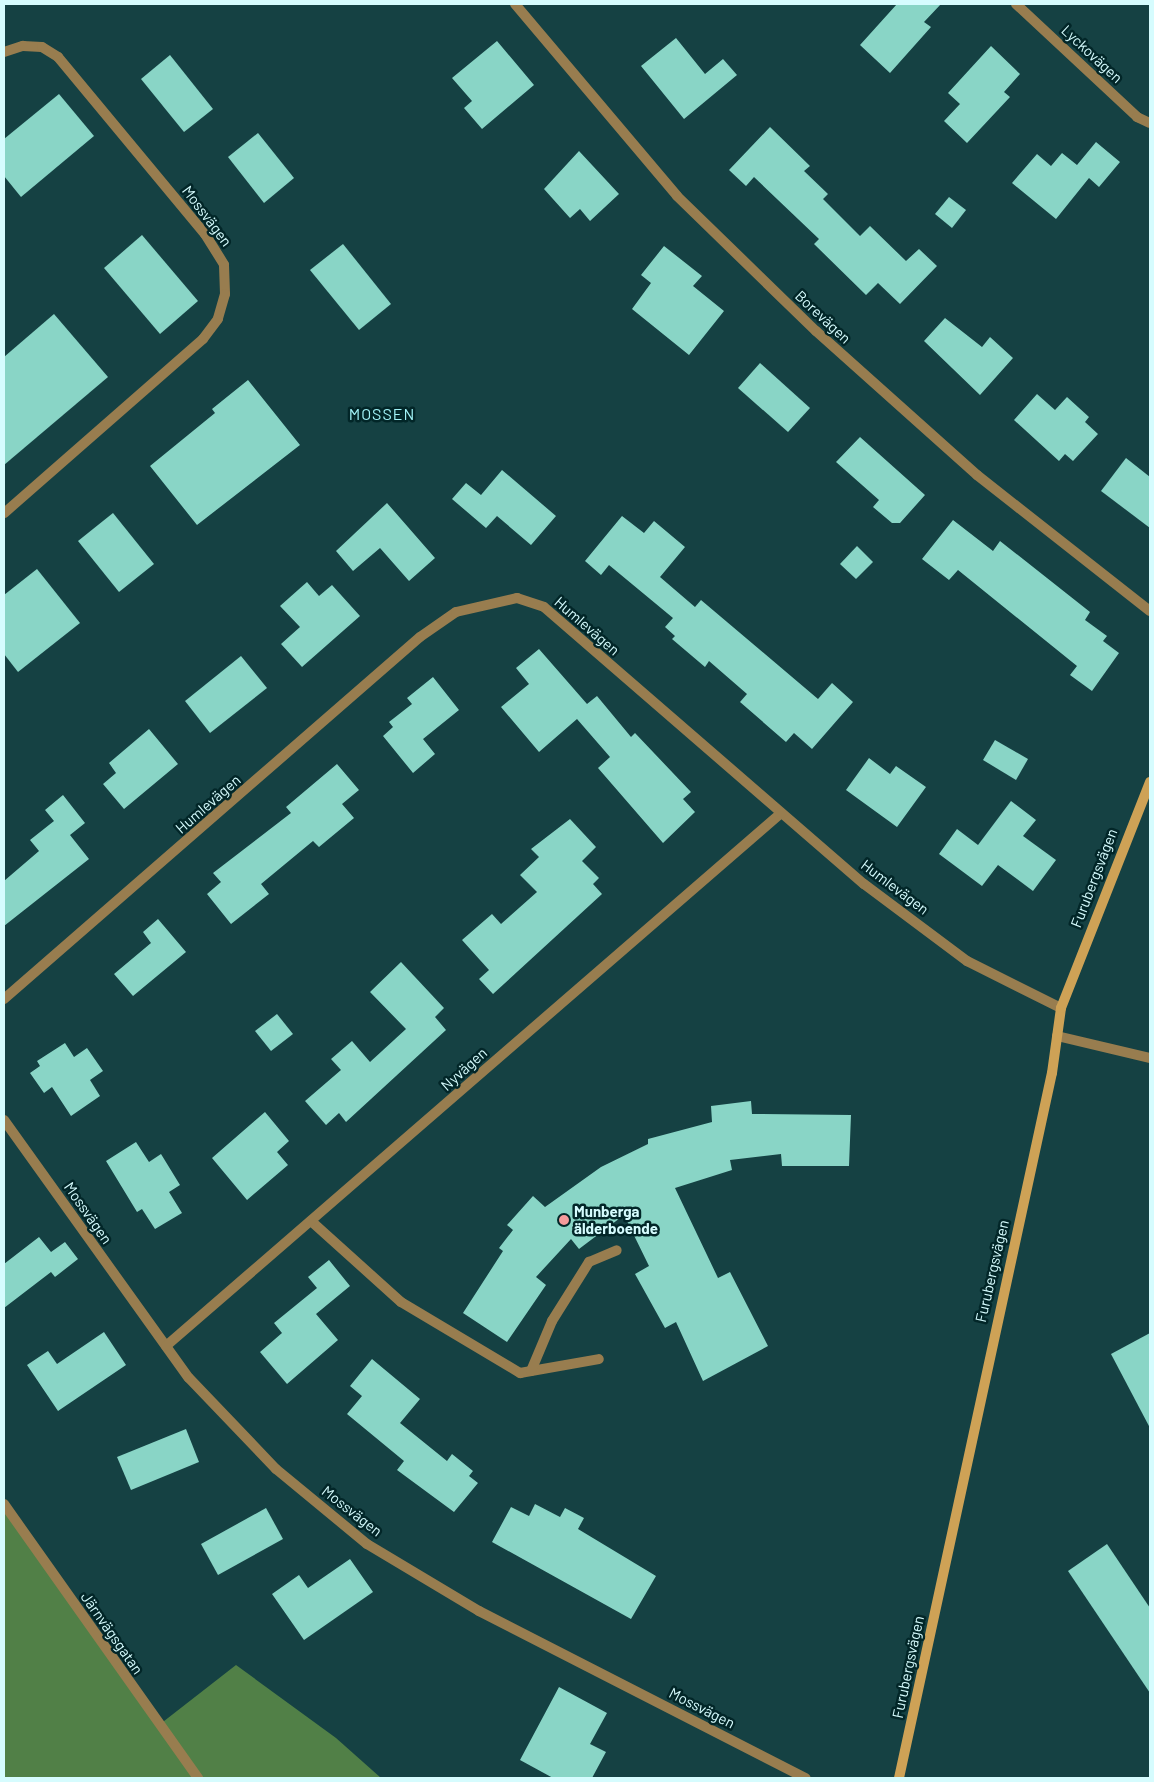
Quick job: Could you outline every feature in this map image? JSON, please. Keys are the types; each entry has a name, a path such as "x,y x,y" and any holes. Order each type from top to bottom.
{"street":[{"name":"Borevägen","path":"515,4 677,196 816,331 977,475 1150,611"},
{"name":"Lyckovägen","path":"1016,4 1137,116 1150,123"},
{"name":"Mossvägen","path":"4,52 23,46 42,48 58,57 205,234 224,265 225,294 218,318 203,340 4,513"},
{"name":"Humlevägen","path":"4,999 420,637 456,612 484,602 517,598 544,607 864,884 967,961 1061,1008"},
{"name":"Furubergsvägen","path":"900,1778 1057,1036 1061,1008 1150,782"},
{"name":"Nyvägen","path":"166,1346 781,813"},
{"path":"1057,1036 1150,1058"},
{"name":"Mossvägen","path":"4,1120 189,1378 276,1470 367,1544 479,1612 806,1778"},
{"path":"312,1221 401,1302 520,1372 599,1359"},
{"path":"530,1371 552,1321 590,1262 617,1250"},
{"name":"Järnvägsgatan","path":"4,1504 198,1778"}],"green space":[{"path":"4,1504 159,1725 236,1665 336,1738 381,1778 4,1778"}],"building":[{"path":"897,4 941,4 924,22 931,27 890,73 860,45"},
{"path":"676,38 705,74 723,59 737,75 684,119 641,66"},
{"path":"497,41 534,85 482,129 464,108 472,101 452,78"},
{"path":"991,46 1020,74 1004,92 1010,97 967,143 944,121 960,104 948,93"},
{"path":"170,55 213,109 184,132 141,79"},
{"path":"59,94 94,136 21,197 4,176 4,139"},
{"path":"770,127 810,166 804,171 828,194 823,199 860,236 870,226 906,261 919,249 937,266 900,304 878,283 866,295 814,244 819,239 754,177 746,186 729,170"},
{"path":"258,133 294,178 264,203 228,157"},
{"path":"1096,142 1120,162 1099,187 1089,178 1056,219 1012,183 1037,154 1051,166 1062,153 1077,165"},
{"path":"579,151 619,194 590,221 580,209 570,218 544,189"},
{"path":"949,197 966,210 952,228 935,214"},
{"path":"142,235 198,301 160,334 104,268"},
{"path":"343,244 391,304 359,330 310,270"},
{"path":"664,246 702,276 693,286 724,311 689,355 632,309 651,283 641,275"},
{"path":"54,314 108,377 4,465 4,357"},
{"path":"945,318 982,347 990,337 1013,358 980,395 924,341"},
{"path":"760,363 810,408 788,432 738,388"},
{"path":"248,380 300,445 197,525 150,466 215,413 212,409"},
{"path":"1037,394 1055,410 1067,397 1089,417 1085,422 1098,434 1073,461 1065,454 1059,461 1014,420"},
{"path":"860,437 925,495 900,523 892,523 873,507 879,500 836,462"},
{"path":"1126,458 1150,477 1150,528 1101,491"},
{"path":"502,470 556,516 531,545 497,516 486,528 452,499 466,483 481,495"},
{"path":"387,503 435,558 409,581 380,548 353,571 336,551"},
{"path":"113,513 154,564 119,592 78,541"},
{"path":"622,516 644,533 654,521 685,547 660,577 695,607 701,600 818,699 832,683 853,702 812,749 794,733 786,742 740,702 747,694 709,661 705,667 672,639 675,636 665,627 673,618 609,565 601,575 585,561"},
{"path":"953,520 993,551 1000,541 1090,612 1085,620 1107,636 1103,641 1119,653 1092,691 1070,675 1077,666 958,570 949,580 922,559"},
{"path":"857,546 873,562 856,579 840,564"},
{"path":"37,569 80,623 18,672 4,654 4,595"},
{"path":"307,582 319,596 332,585 360,616 302,667 281,644 300,627 280,606"},
{"path":"539,649 587,704 597,696 631,737 635,733 691,792 683,799 695,812 663,843 598,768 610,757 577,719 539,752 501,707 529,684 516,668"},
{"path":"241,656 267,688 210,733 185,701"},
{"path":"433,677 459,710 423,739 435,754 413,773 383,736 393,727 389,722 412,704 407,698"},
{"path":"149,729 178,764 124,809 103,784 116,773 109,763"},
{"path":"995,740 1028,759 1016,780 983,760"},
{"path":"869,758 890,774 896,766 926,787 897,827 846,790"},
{"path":"337,764 359,790 342,804 354,818 319,847 313,841 261,884 269,894 231,924 207,894 221,882 213,873 291,813 286,807"},
{"path":"63,795 85,823 70,835 89,859 4,926 4,881 39,851 30,840 54,821 45,810"},
{"path":"1011,801 1036,820 1023,836 1056,860 1033,891 998,865 982,886 939,854 957,829 978,845"},
{"path":"570,819 596,847 582,861 599,878 593,884 602,894 493,994 479,979 489,970 462,940 492,914 501,924 537,892 520,875 539,857 531,849"},
{"path":"158,919 186,952 133,996 114,974 151,943 143,932"},
{"path":"401,962 444,1008 435,1017 446,1030 346,1122 339,1113 326,1125 305,1101 341,1070 331,1059 352,1041 370,1062 406,1029 370,992"},
{"path":"277,1014 293,1034 271,1051 255,1031"},
{"path":"65,1043 74,1057 87,1048 103,1071 90,1080 100,1096 71,1116 52,1087 44,1093 30,1073 40,1066 37,1061"},
{"name":"Munberga älderboende","path":"751,1101 752,1114 851,1115 849,1166 782,1166 781,1154 730,1160 732,1170 675,1188 718,1278 730,1272 768,1346 703,1381 676,1322 665,1328 635,1274 649,1266 624,1215 579,1249 571,1239 536,1277 546,1285 507,1342 463,1313 503,1251 499,1248 513,1230 507,1225 533,1196 545,1207 601,1167 648,1144 648,1139 712,1122 711,1106"},
{"path":"265,1112 289,1141 277,1152 288,1165 247,1200 212,1158"},
{"path":"136,1142 149,1162 161,1154 180,1185 169,1192 182,1213 155,1229 142,1209 137,1212 106,1161"},
{"path":"39,1237 51,1252 65,1242 78,1259 55,1277 51,1272 4,1308 4,1264"},
{"path":"329,1260 350,1286 316,1314 338,1340 287,1384 260,1352 282,1333 274,1323 317,1288 308,1277"},
{"path":"104,1332 126,1365 58,1411 27,1365 48,1351 57,1364"},
{"path":"1150,1333 1150,1428 1111,1354"},
{"path":"372,1359 420,1399 400,1423 447,1461 452,1454 473,1471 469,1476 478,1483 454,1512 397,1470 404,1461 347,1414 362,1396 350,1386"},
{"path":"186,1429 199,1462 131,1490 117,1457"},
{"path":"535,1504 560,1517 565,1508 584,1518 578,1529 656,1576 631,1619 492,1542 511,1507 529,1516"},
{"path":"266,1508 283,1539 218,1575 201,1544"},
{"path":"1107,1544 1150,1608 1150,1693 1068,1571"},
{"path":"350,1559 373,1592 304,1640 272,1594 299,1575 308,1588"},
{"path":"559,1687 607,1713 590,1744 606,1752 592,1778 553,1778 520,1760"}],"place":[{"name":"Munberga älderboende","path":"564,1220"}],"district":[{"name":"MOSSEN","path":"382,414"}]}
